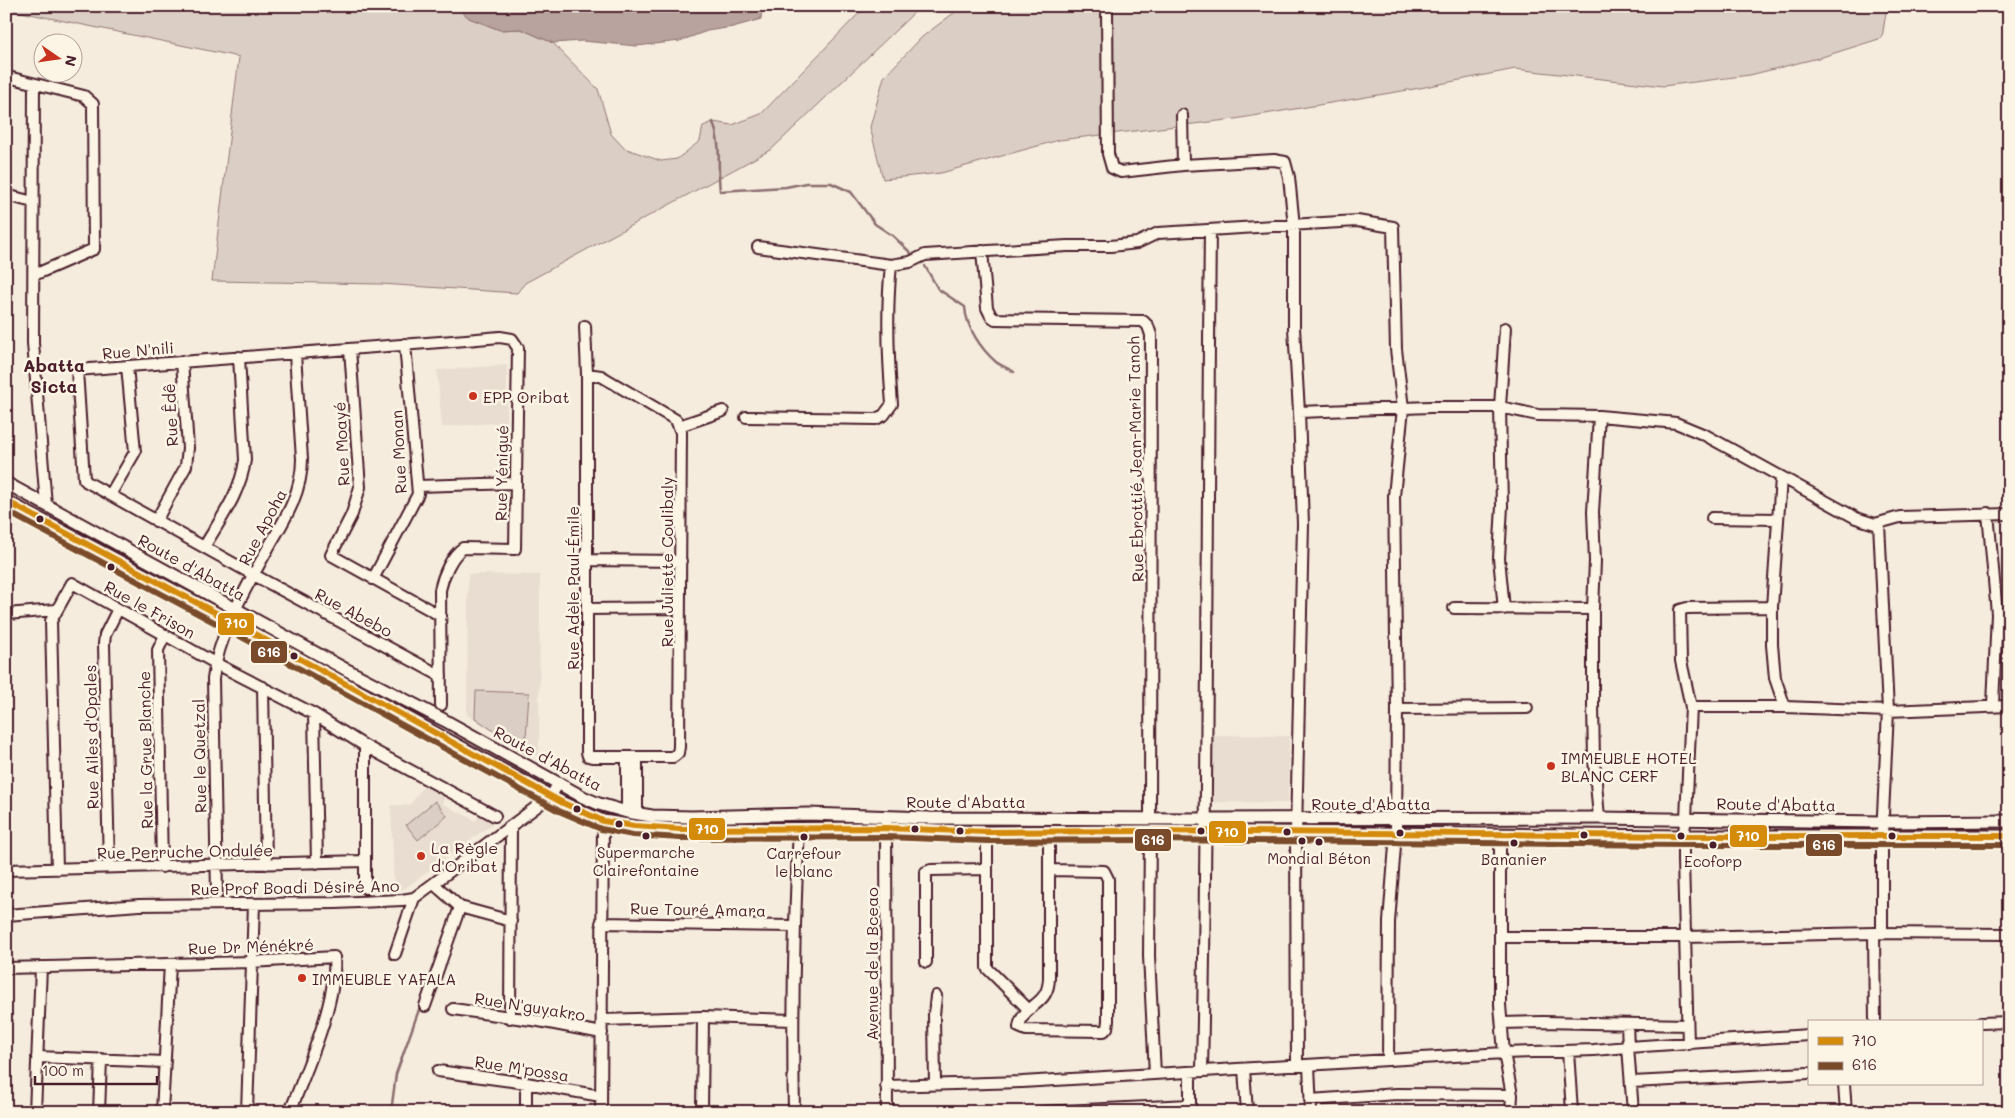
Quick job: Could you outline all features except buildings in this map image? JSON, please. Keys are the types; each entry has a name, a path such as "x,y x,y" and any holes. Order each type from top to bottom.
{"street":[{"path":"1108,6 1108,154 1112,168 1121,172 1183,165 1274,160 1285,162 1289,176 1294,226 1294,328 1303,524 1296,833 1297,1065"},
{"path":"7,80 34,84 84,96 93,104 94,249 34,275"},
{"path":"34,84 33,343 46,505"},
{"path":"1182,115 1183,165"},
{"path":"6,195 33,202"},
{"path":"758,247 891,265 910,262 925,254 1067,246 1111,246 1137,243 1158,233 1357,221 1393,227 1396,350 1402,408 1394,496 1397,709 1396,833 1389,922 1388,1060"},
{"path":"1202,1071 1207,833 1210,230"},
{"name":"Rue Ebrottié Jean-Marie Tanoh","path":"982,251 987,308 995,319 1143,321 1148,326 1151,335 1150,818"},
{"path":"746,417 876,418 889,410 892,404 887,343 887,296 891,265"},
{"name":"Rue Adèle Paul-Émile","path":"585,326 587,374 587,752 588,756 592,757 632,758"},
{"path":"1504,328 1500,407 1502,506 1499,558 1504,609"},
{"name":"Rue Yénigué","path":"295,354 500,337 512,340 518,348 515,549 462,548 457,552 442,580 440,590 441,705"},
{"name":"Rue Monan","path":"373,579 418,494 406,344"},
{"name":"Rue Moayé","path":"350,349 360,487 352,514 331,555 441,616"},
{"name":"Rue N'nili","path":"254,576 84,479 77,370 295,354"},
{"name":"Rue Apoha","path":"231,621 290,511 299,489 302,475 295,354"},
{"path":"204,547 237,489 243,474 245,460 239,358"},
{"name":"Rue Êdê","path":"156,521 186,466 188,448 182,361"},
{"path":"110,495 135,452 127,366"},
{"path":"587,374 601,376 676,420 679,426 723,412"},
{"path":"1299,412 1500,407 1538,414 1599,416 1676,423 1705,435 1856,518 1879,523 1900,517 2009,514"},
{"path":"1599,416 1593,512 1595,561 1593,609 1594,759 1599,818"},
{"name":"Rue Juliette Coulibaly","path":"632,758 673,757 678,753 682,432 679,426"},
{"path":"1781,478 1772,607 1774,668 1785,707"},
{"name":"Route d'Abatta","path":"6,483 558,784 599,804 632,813 692,817 808,814 987,832 1150,831 1684,836 1882,834 2009,836"},
{"path":"418,486 516,483"},
{"name":"Route d'Abatta","path":"6,501 231,621 551,796 603,821 634,826 680,829 799,828 886,823 1150,818 1396,820 1599,818 1883,822 2009,821"},
{"path":"1988,514 1997,614 1993,705"},
{"path":"1712,518 1777,519"},
{"path":"1875,1020 1888,711 1879,523"},
{"path":"587,560 680,562"},
{"name":"Rue Abebo","path":"254,576 441,676"},
{"name":"Rue le Frison","path":"56,869 51,622 72,583 215,663 314,714 365,746 495,816"},
{"path":"1688,1044 1684,836 1691,707 1681,661 1680,610 1687,608 1772,607"},
{"path":"587,608 680,608"},
{"path":"1454,608 1593,609"},
{"name":"Rue Ailes d'Opales","path":"109,868 104,644 105,635 118,609"},
{"path":"6,614 56,610"},
{"path":"1997,614 2009,615"},
{"name":"Rue le Quetzal","path":"217,894 213,679 215,663 231,621"},
{"name":"Rue la Grue Blanche","path":"162,867 158,650 165,635"},
{"path":"263,687 266,864"},
{"path":"1691,707 1785,707 1888,711 1967,709 1993,705 2009,706"},
{"path":"1397,709 1527,708"},
{"path":"314,714 317,863"},
{"path":"365,746 365,888"},
{"path":"632,758 632,813"},
{"path":"551,796 558,784"},
{"name":"Rue Prof Boadi Désiré Ano","path":"6,915 139,905 254,904 402,900 414,898 551,796"},
{"path":"601,1112 603,821"},
{"name":"Avenue de la Bceao","path":"886,823 886,1112"},
{"path":"510,1018 512,826"},
{"path":"794,1112 792,1020 799,828"},
{"path":"1150,831 1149,956 1155,1074"},
{"path":"987,832 987,968 1028,1010"},
{"path":"1049,832 1049,870 1049,986 1044,998 1028,1010 1019,1025 1023,1030 1104,1031 1107,1028 1108,1021 1107,874 1104,871 1049,870"},
{"path":"1500,834 1502,1024 1504,1053 1512,1095 1511,1112"},
{"name":"Rue Perruche Ondulée","path":"6,870 365,861"},
{"path":"926,962 926,872 931,870 986,869"},
{"path":"434,884 460,907 511,921"},
{"path":"395,954 414,898"},
{"path":"247,1112 254,904"},
{"path":"425,1006 460,907"},
{"name":"Rue Touré Amara","path":"601,923 794,926"},
{"path":"1501,936 1686,937 1878,933 2009,934"},
{"name":"Rue Dr Ménékré","path":"6,968 251,962 334,957 335,973 329,1001 290,1112"},
{"path":"162,1112 170,964"},
{"path":"35,1112 41,967"},
{"path":"935,1084 934,1015 936,996"},
{"name":"Rue N'guyakro","path":"453,1009 539,1021 602,1033"},
{"path":"602,1020 703,1017 792,1020"},
{"path":"702,1112 703,1017"},
{"path":"1502,1024 1543,1022 1687,1025"},
{"path":"1982,1023 2009,1022"},
{"path":"1627,1024 1633,1112"},
{"path":"886,1086 1022,1082 1504,1053 1568,1052 1808,1035"},
{"path":"1568,1052 1572,1112"},
{"path":"37,1057 166,1062"},
{"path":"99,1112 101,1060"},
{"path":"1309,1065 1311,1112"},
{"path":"1244,1069 1248,1112"},
{"name":"Rue M'possa","path":"438,1071 601,1096"},
{"path":"1042,1112 1190,1108 1190,1072"},
{"path":"1632,1082 1808,1073"},
{"path":"526,1083 526,1112"},
{"path":"1844,1086 1846,1112"},
{"path":"1310,1100 1397,1094 1512,1095"}],"shaded area":[{"path":"6,6 456,6 469,18 500,30 521,29 553,43 598,89 611,134 624,148 661,161 677,159 700,141 703,126 713,122 732,125 761,114 866,6 921,6 772,149 525,283 517,293 381,284 212,281 239,57 6,9"},
{"path":"456,6 762,6 761,19 733,27 707,31 680,41 637,46 582,41 553,43 521,29 500,30 469,18"},
{"path":"963,6 1887,6 1882,38 1822,57 1750,75 1663,86 1515,69 1420,88 1235,119 1059,140 941,173 883,179 870,127 884,77 922,37"},
{"name":"EPP Oribat","path":"507,365 507,422 442,427 437,370"},
{"path":"468,574 540,575 539,756 531,754 467,715"},
{"path":"476,691 529,693 525,753 475,718"},
{"path":"1211,735 1289,736 1288,803 1211,802"},
{"name":"La Règle d'Oribat","path":"425,784 446,795 442,803 476,821 479,814 495,822 404,889 394,890 391,805 410,805"},
{"path":"435,801 447,816 418,840 406,825"}],"waterway":[{"path":"713,122 718,148 720,191 786,187 806,183 831,183 851,192 875,224 893,236 914,256"},
{"path":"925,266 938,289 965,307 971,330 985,351 996,362 1014,372"},
{"path":"391,1112 396,1074 421,1004"}],"transit line":[{"name":"710","path":"6,501 231,621 563,803 603,821 634,826 680,829 886,828 987,832 1150,831 1683,836 2009,836"},
{"name":"616","path":"6,511 227,629 559,811 601,829 633,835 680,838 886,837 987,841 1150,840 1683,845 2009,845"}],"place":[{"name":"EPP Oribat","path":"473,396"},
{"name":"IMMEUBLE HOTEL BLANC CERF","path":"1551,766"},
{"name":"Supermarche Clairefontaine","path":"646,836"},
{"name":"Carrefour le blanc","path":"804,837"},
{"name":"Mondial Béton","path":"1319,842"},
{"name":"Bananier","path":"1514,843"},
{"name":"Ecoforp","path":"1713,845"},
{"name":"La Règle d'Oribat","path":"421,856"},
{"name":"IMMEUBLE YAFALA","path":"302,978"}],"district":[{"name":"Abatta Sicta","path":"54,375"}]}
